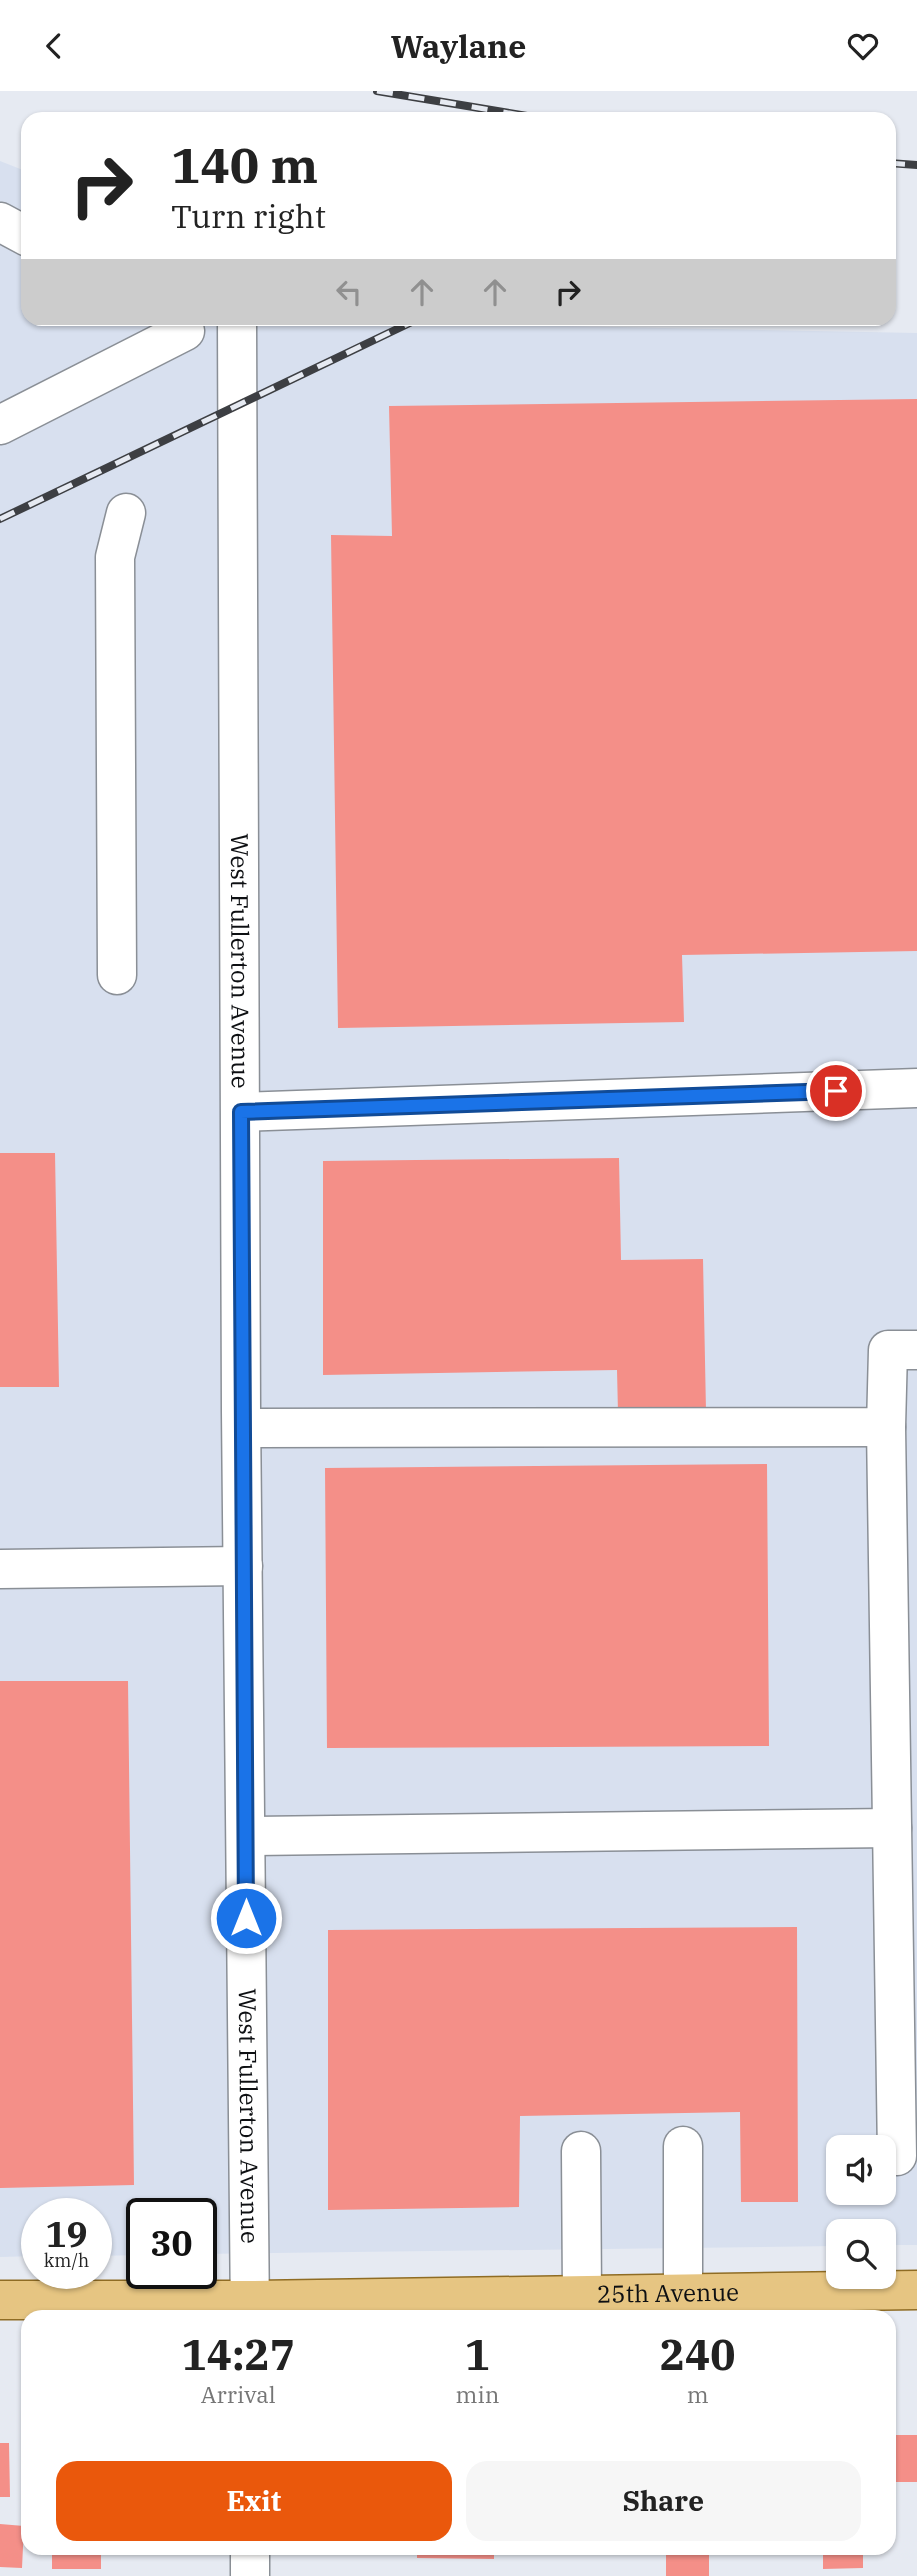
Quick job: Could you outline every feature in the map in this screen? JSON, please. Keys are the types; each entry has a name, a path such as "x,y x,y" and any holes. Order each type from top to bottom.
{"main road":[{"name":"25th Avenue","path":"0,2301 250,2308 583,2295 917,2290"}],"street":[{"path":"0,222 21,233"},
{"path":"0,425 173,326"},
{"path":"177,326 238,363"},
{"name":"West Fullerton Avenue","path":"237,326 242,1429 250,2308"},
{"path":"117,975 115,557 127,513"},
{"path":"241,1112 917,1088"},
{"path":"897,2156 886,1427 888,1350 917,1350"},
{"path":"242,1429 886,1427"},
{"path":"0,1569 243,1566"},
{"path":"246,1836 892,1828"},
{"path":"683,2146 683,2294"},
{"path":"581,2151 583,2295"},
{"path":"250,2555 250,2576"}],"shaded area":[{"path":"0,161 21,169 21,326 565,326 917,333 917,2245 896,2245 896,2219 826,2219 826,2246 217,2254 217,2198 126,2198 126,2255 112,2256 112,2198 21,2198 21,2256 0,2257"}],"building":[{"path":"917,399 917,951 682,955 684,1022 338,1028 331,535 392,536 389,406"},
{"path":"0,1153 55,1153 59,1387 0,1387"},
{"path":"619,1158 621,1260 703,1259 706,1411 618,1413 617,1370 323,1375 323,1161"},
{"path":"767,1464 769,1746 327,1748 325,1468"},
{"path":"0,1681 128,1681 134,2185 0,2188"},
{"path":"797,1927 798,2202 741,2202 740,2112 520,2116 519,2207 328,2210 328,1930"},
{"path":"896,2435 917,2435 917,2482 896,2482"},
{"path":"0,2443 9,2443 10,2497 0,2497"},
{"path":"0,2524 21,2526 22,2568 0,2567"},
{"path":"52,2555 101,2555 101,2569 52,2569"},
{"path":"417,2555 494,2555 494,2559 417,2558"},
{"path":"666,2555 709,2555 709,2576 666,2576"},
{"path":"823,2555 863,2555 863,2568 823,2569"}],"railway":[{"path":"377,91 503,112"},
{"path":"896,164 917,165"},
{"path":"0,519 403,326"}],"route":[{"path":"246,1918 241,1112 836,1091"}]}
